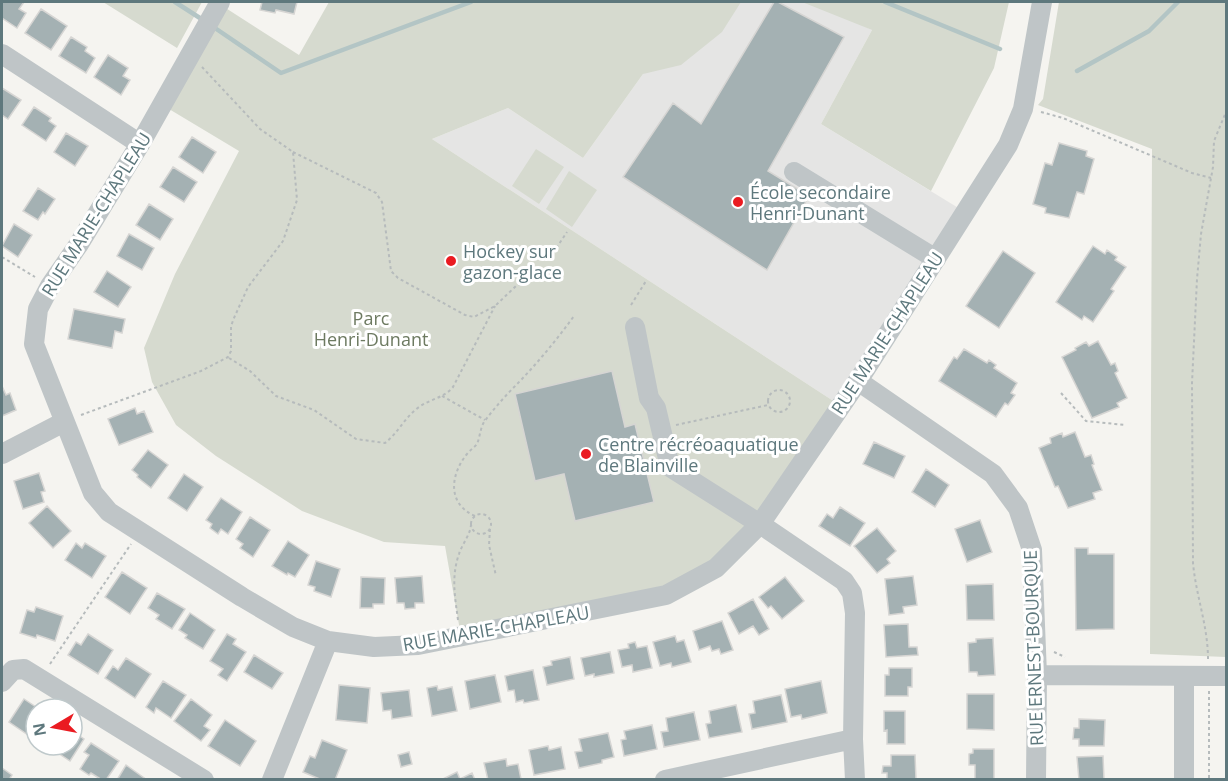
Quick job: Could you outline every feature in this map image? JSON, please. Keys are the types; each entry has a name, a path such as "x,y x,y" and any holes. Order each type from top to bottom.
{"street":[{"name":"RUE MARIE-CHAPLEAU","path":"220,2 140,144 79,244 50,286 38,309 34,344 93,493 109,512 293,627 328,641 374,646 418,645 461,638 666,596 716,568 760,524 858,381 1008,145 1017,127 1026,98 1042,2"},
{"path":"2,54 140,144"},
{"path":"794,172 936,258"},
{"path":"635,327 649,398 656,408 670,467 760,524 843,581 852,593 855,613 853,739 855,780"},
{"name":"RUE ERNEST-BOURQUE","path":"858,381 993,474 1018,508 1032,550 1037,675 1036,780"},
{"path":"2,454 64,422"},
{"path":"272,780 328,641"},
{"path":"2,682 13,670 24,669 204,780"},
{"path":"1037,675 1227,676"},
{"path":"1184,676 1184,780"},
{"path":"665,780 853,739"}],"path":[{"path":"191,54 260,129 293,152 376,193 382,202 388,262 391,272 398,278 465,315 474,317 495,306 516,286 534,280"},
{"path":"1038,111 1063,118 1192,173 1211,178"},
{"path":"1208,658 1207,634 1193,563 1192,375 1199,254 1214,159 1214,141 1227,112"},
{"path":"64,422 201,371 228,357 231,351 231,326 234,318 248,287 283,241 297,200 293,152"},
{"path":"553,253 567,232"},
{"path":"2,258 50,286"},
{"path":"631,305 646,281"},
{"path":"228,357 250,370 276,396 314,410 356,440 385,443 420,406 448,393 453,387 495,306"},
{"path":"496,576 489,545 490,521 485,515 475,516 458,505 454,486 466,455 476,446 485,420 559,337 574,316"},
{"path":"775,390 785,392 789,398 789,405 784,410 777,412 768,405 769,394 775,390"},
{"path":"1061,393 1086,421 1125,425"},
{"path":"442,396 485,420"},
{"path":"661,429 768,405"},
{"path":"461,638 453,588 454,574 475,516"},
{"path":"471,524 473,530 479,534 485,533 490,526"},
{"path":"40,679 139,532"},
{"path":"1209,691 1209,780"}],"shaded area":[{"name":"École secondaire Henri-Dunant","path":"721,2 811,2 872,30 821,124 965,212 838,404 432,139 508,108 583,158 643,74"}],"green space":[{"path":"103,2 202,2 177,48"},
{"name":"Parc Henri-Dunant","path":"329,2 741,2 722,32 681,65 643,74 583,158 508,108 432,139 838,404 759,523 671,593 461,636 445,546 384,542 302,511 216,456 176,425 152,382 144,348 175,274 239,151 164,106 221,5 299,55"},
{"path":"802,2 1009,2 994,68 931,191 821,124 872,30"},
{"path":"1059,2 1226,2 1226,657 1150,654 1152,149 1038,105 1043,99"},
{"path":"536,149 564,167 539,204 512,186"},
{"path":"569,171 597,190 572,227 546,209"}],"building":[{"path":"2,2 24,2 19,9 26,13 17,28 2,18"},
{"path":"262,2 297,2 294,14 276,10 275,13 260,10"},
{"path":"774,2 844,37 768,171 809,196 767,270 623,177 673,103 701,124"},
{"path":"41,9 67,26 51,50 25,33"},
{"path":"71,37 87,47 85,51 95,58 86,73 59,56"},
{"path":"108,55 128,68 123,76 130,80 121,95 94,77"},
{"path":"2,88 21,100 8,119 2,115"},
{"path":"34,107 51,118 49,121 56,126 46,141 22,125"},
{"path":"66,133 88,146 75,166 54,152"},
{"path":"192,137 216,152 203,173 179,157"},
{"path":"1059,143 1087,151 1086,156 1094,159 1084,194 1077,192 1069,218 1045,213 1046,208 1033,204 1045,163 1052,165"},
{"path":"173,167 197,182 184,202 160,187"},
{"path":"38,188 55,199 38,220 23,211"},
{"path":"149,204 173,219 160,240 136,225"},
{"path":"14,224 32,235 18,257 2,246"},
{"path":"129,234 154,248 142,270 117,256"},
{"path":"1093,246 1105,254 1107,250 1117,257 1115,260 1126,267 1111,289 1114,291 1093,322 1084,316 1082,320 1056,302"},
{"path":"1003,251 1035,273 999,328 966,306"},
{"path":"107,271 131,287 118,307 94,292"},
{"path":"74,309 125,319 122,333 115,331 112,348 68,339"},
{"path":"1098,341 1111,365 1115,363 1118,371 1115,373 1127,398 1117,403 1119,407 1092,418 1062,357 1086,342 1089,346"},
{"path":"964,349 987,363 989,360 996,365 994,368 1017,383 1011,393 1015,395 1008,405 1005,403 996,417 939,381 954,357 957,359"},
{"name":"Centre récréoaquatique de Blainville","path":"612,371 625,427 635,424 654,502 575,521 564,474 535,481 515,394"},
{"path":"2,386 6,395 10,393 16,410 2,416"},
{"path":"135,408 137,414 144,411 153,432 119,445 108,419"},
{"path":"1075,432 1085,457 1091,455 1094,464 1092,465 1102,490 1093,493 1095,499 1068,508 1058,486 1055,487 1039,448 1051,443 1050,438 1062,433 1063,437"},
{"path":"874,442 905,456 894,478 863,464"},
{"path":"1226,446 1226,518 1225,518"},
{"path":"148,450 168,465 151,488 132,470"},
{"path":"926,469 949,485 935,507 912,492"},
{"path":"39,473 45,491 41,492 44,502 23,509 14,481"},
{"path":"184,474 203,487 187,511 168,498"},
{"path":"221,498 242,512 228,534 221,529 218,534 210,528 212,524 206,520"},
{"path":"47,506 71,531 53,548 29,523"},
{"path":"840,507 865,523 850,546 819,526 827,514 833,518"},
{"path":"250,517 270,530 253,557 240,548 243,544 236,539"},
{"path":"980,520 992,552 967,562 955,529"},
{"path":"877,528 896,551 887,559 890,563 877,573 854,546"},
{"path":"288,541 309,555 295,577 272,566"},
{"path":"76,543 82,548 85,543 106,556 92,578 65,560"},
{"path":"1075,548 1088,548 1088,554 1114,554 1114,629 1076,630"},
{"path":"316,561 340,569 331,597 314,591 315,587 308,585"},
{"path":"122,572 147,588 130,614 105,597"},
{"path":"422,576 424,603 415,603 415,608 405,609 404,603 397,603 395,578"},
{"path":"913,576 917,605 903,607 904,613 889,615 885,579"},
{"path":"361,577 385,578 384,604 373,604 373,608 360,608"},
{"path":"785,577 804,601 782,619 759,597"},
{"path":"993,584 994,620 967,620 966,585"},
{"path":"157,593 185,609 172,629 156,619 159,615 148,608"},
{"path":"753,599 769,629 759,635 753,626 739,634 728,613"},
{"path":"36,607 63,616 55,641 37,635 36,638 20,633 27,610 34,612"},
{"path":"190,613 215,630 203,649 185,638 187,635 179,630"},
{"path":"722,621 733,650 721,654 719,649 712,651 710,646 699,650 693,631"},
{"path":"908,624 909,647 917,647 918,655 886,657 884,625"},
{"path":"88,634 113,650 98,674 68,655 76,642 81,645"},
{"path":"227,634 236,639 233,644 246,652 227,681 218,675 223,669 210,661"},
{"path":"675,636 677,642 684,640 691,662 672,667 671,663 660,666 653,642"},
{"path":"993,638 995,675 978,676 977,672 969,672 968,643 976,642 976,639"},
{"path":"635,642 637,648 647,646 652,668 633,672 632,665 622,667 618,650 629,648 628,644"},
{"path":"610,652 614,673 594,677 594,674 585,676 581,658"},
{"path":"254,655 283,673 272,689 244,672"},
{"path":"570,657 574,679 547,685 543,667 552,665 551,661"},
{"path":"126,658 151,674 135,698 105,678 113,666 118,670"},
{"path":"889,668 912,668 912,687 908,687 908,696 885,696 885,675 889,675"},
{"path":"533,670 539,700 516,702 514,690 508,691 505,676"},
{"path":"495,675 501,702 470,709 465,681"},
{"path":"163,681 186,695 171,718 156,708 154,713 146,707"},
{"path":"821,681 827,713 802,719 801,715 791,717 785,689"},
{"path":"339,685 370,688 367,723 336,720"},
{"path":"437,686 438,690 452,687 457,711 432,716 427,688"},
{"path":"409,690 412,716 392,719 391,710 383,711 381,693"},
{"path":"967,694 994,694 994,730 967,729"},
{"path":"781,695 787,722 752,729 749,714 755,713 753,701"},
{"path":"24,699 24,732 9,722"},
{"path":"191,699 212,715 204,726 210,730 201,741 174,721"},
{"path":"736,705 742,732 709,738 706,724 711,723 709,711"},
{"path":"884,711 905,711 905,744 887,744 887,730 884,731"},
{"path":"694,712 700,740 664,747 661,732 668,731 666,718"},
{"path":"1079,719 1105,720 1104,746 1079,746 1079,739 1073,739 1074,728 1079,728"},
{"path":"225,720 256,741 240,766 208,746"},
{"path":"652,725 657,749 624,756 621,740 626,739 624,731"},
{"path":"608,733 614,757 602,760 602,763 579,768 575,752 582,751 579,739"},
{"path":"322,740 347,750 335,780 322,780 303,772 310,756 315,758"},
{"path":"91,743 119,761 106,780 102,780 80,769 89,755 84,752"},
{"path":"548,746 549,750 561,747 565,769 534,775 529,750"},
{"path":"973,749 994,749 994,780 975,780 975,765 969,765 969,754 973,753"},
{"path":"409,752 412,764 401,767 398,755"},
{"path":"891,755 915,755 916,780 887,780 887,773 882,773 883,766 891,766"},
{"path":"1103,756 1104,780 1079,780 1077,757"},
{"path":"506,759 507,766 518,764 521,779 488,780 484,763"},
{"path":"126,765 147,780 117,780"},
{"path":"2,768 12,775 9,780 2,780"},
{"path":"457,772 460,779 472,773 475,780 441,780"}],"waterway":[{"path":"175,2 203,20"},
{"path":"212,26 281,73 471,2"},
{"path":"885,2 1000,49"},
{"path":"1077,71 1149,31 1178,2"}],"place":[{"name":"École secondaire Henri-Dunant","path":"738,202"},
{"name":"Hockey sur gazon-glace","path":"451,261"},
{"name":"Centre récréoaquatique de Blainville","path":"586,454"}]}
